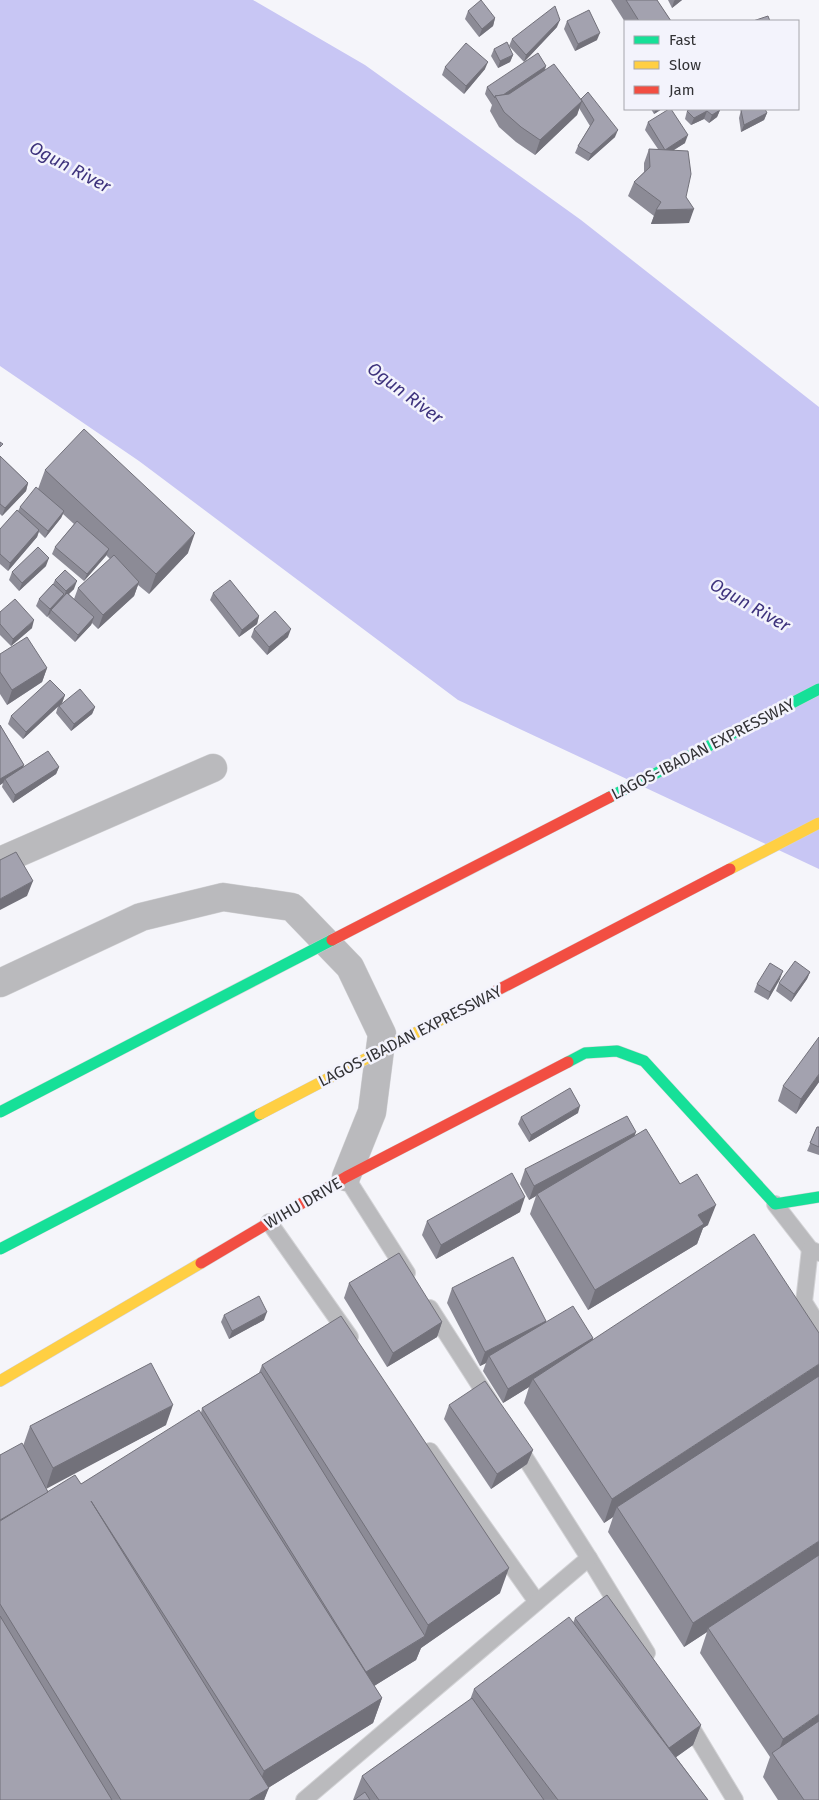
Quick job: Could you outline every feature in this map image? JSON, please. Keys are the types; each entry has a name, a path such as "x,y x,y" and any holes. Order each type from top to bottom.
{"main road":[{"name":"LAGOS-IBADAN EXPRESSWAY","path":"0,1112 819,689"},
{"name":"LAGOS-IBADAN EXPRESSWAY","path":"0,1248 819,823"},
{"name":"WIHU DRIVE","path":"0,1381 346,1178 585,1053 617,1051 644,1061 774,1204"},
{"path":"774,1204 819,1197"}],"street":[{"path":"0,861 213,768"},
{"path":"0,983 141,917 223,897 292,907 350,967 382,1034 372,1112 346,1178"}],"lane":[{"path":"346,1178 500,1417"},
{"path":"774,1204 814,1251 804,1302 819,1326"},
{"path":"269,1222 360,1351"},
{"path":"510,1434 589,1558 654,1666"},
{"path":"423,1440 537,1602"},
{"path":"304,1800 589,1558"},
{"path":"674,1700 734,1800"}],"water":[{"name":"Ogun River","path":"0,0 253,0 365,65 581,220 819,407 819,869 458,700 139,461 0,366"}],"building":[{"path":"481,0 495,18 482,29 468,11"},
{"path":"626,0 657,0 670,20 638,20"},
{"path":"555,6 560,20 526,55 512,39"},
{"path":"589,10 600,33 578,44 567,21"},
{"path":"768,16 770,20 756,20"},
{"path":"507,42 513,55 500,61 494,49"},
{"path":"466,43 488,62 466,86 445,67"},
{"path":"538,53 546,66 503,95 495,96 495,98 487,87"},
{"path":"554,64 582,101 540,140 504,112 495,96 509,94"},
{"path":"588,92 618,130 591,154 578,146 594,120 581,99"},
{"path":"667,110 672,110 688,135 665,150 648,122"},
{"path":"720,110 712,115 707,111 694,118 687,111"},
{"path":"741,110 766,110 767,113 744,125"},
{"path":"649,149 688,151 691,174 686,197 694,209 656,210 661,202 634,182 650,167"},
{"path":"84,429 195,533 156,574 45,470"},
{"path":"0,456 28,483 5,508 0,504"},
{"path":"36,487 64,511 48,531 20,507"},
{"path":"17,510 39,530 10,563 0,554 0,529"},
{"path":"77,521 109,549 87,574 55,547"},
{"path":"38,547 49,558 22,583 12,572"},
{"path":"114,555 139,582 103,615 78,588"},
{"path":"65,570 77,581 66,591 55,580"},
{"path":"230,580 259,616 242,630 213,593"},
{"path":"53,584 64,594 50,609 39,599"},
{"path":"67,593 94,617 78,635 51,610"},
{"path":"15,599 34,620 13,639 0,624 0,612"},
{"path":"275,611 291,629 269,647 254,629"},
{"path":"27,637 47,668 12,690 0,672 0,654"},
{"path":"50,680 65,695 26,732 11,716"},
{"path":"80,689 95,707 74,724 59,706"},
{"path":"0,725 24,765 0,779"},
{"path":"48,751 59,767 15,795 5,779"},
{"path":"16,852 33,881 0,899 0,860"},
{"path":"795,961 810,972 794,994 779,983"},
{"path":"770,963 783,971 770,992 757,984"},
{"path":"819,1037 819,1074 801,1099 783,1086"},
{"path":"570,1088 580,1106 531,1135 521,1117"},
{"path":"627,1116 636,1132 534,1186 525,1169"},
{"path":"817,1127 819,1127 819,1147 810,1143"},
{"path":"646,1129 680,1184 697,1174 716,1205 698,1215 704,1224 595,1290 537,1194"},
{"path":"512,1173 525,1197 441,1245 427,1221"},
{"path":"754,1234 819,1333 819,1364 612,1499 533,1379"},
{"path":"399,1253 442,1322 393,1353 349,1283"},
{"path":"513,1257 546,1321 485,1352 452,1288"},
{"path":"259,1296 267,1312 232,1331 224,1315"},
{"path":"573,1306 593,1338 508,1389 489,1356"},
{"path":"341,1316 509,1568 428,1625 262,1365"},
{"path":"151,1363 173,1405 53,1468 30,1426"},
{"path":"261,1372 425,1636 366,1672 202,1408"},
{"path":"819,1376 819,1541 693,1623 617,1507"},
{"path":"485,1381 533,1450 497,1474 449,1405"},
{"path":"199,1410 382,1698 264,1771 91,1501 269,1788 249,1800 121,1800 0,1604 0,1521 75,1475 81,1484"},
{"path":"22,1443 48,1492 0,1520 0,1455"},
{"path":"819,1555 819,1714 783,1739 708,1628"},
{"path":"607,1595 701,1725 669,1748 575,1618"},
{"path":"0,1616 112,1800 0,1800"},
{"path":"569,1617 708,1800 558,1800 474,1689"},
{"path":"472,1698 544,1800 379,1800 362,1776"},
{"path":"819,1721 819,1800 804,1800 772,1753"},
{"path":"365,1792 370,1800 354,1800"}],"traffic: fast":[{"path":"610,797 819,689"},
{"path":"0,1112 332,940"},
{"path":"568,1062 585,1053 617,1051 644,1061 775,1204 819,1197"},
{"path":"0,1249 260,1114"}],"traffic: slow":[{"path":"730,869 819,823"},
{"path":"260,1114 469,1005"},
{"path":"0,1381 201,1263"}],"traffic: jam":[{"path":"332,940 610,797"},
{"path":"469,1005 730,869"},
{"path":"201,1263 346,1177 568,1062"}]}
